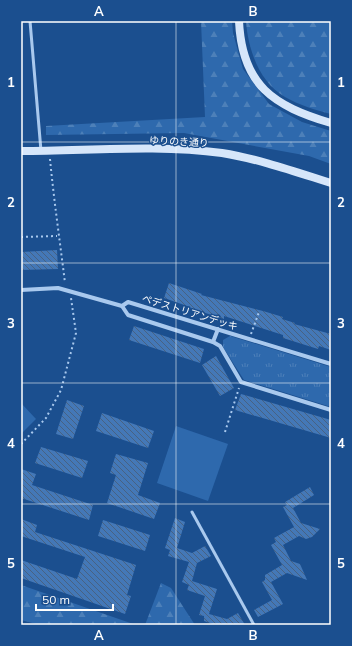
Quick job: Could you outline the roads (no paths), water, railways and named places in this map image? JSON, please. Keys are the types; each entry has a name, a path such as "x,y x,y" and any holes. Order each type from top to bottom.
{"street":[{"path":"239,21 243,50 249,67 257,81 270,97 292,110 331,124"},
{"name":"ゆりのき通り","path":"21,151 99,149 197,150 247,158 331,183"},
{"name":"ペデストリアンデッキ","path":"21,290 58,288 122,306 128,302 331,364"},
{"path":"122,306 128,315 213,342 220,346 241,382 331,410"},
{"path":"213,342 218,329"}],"lane":[{"path":"30,21 41,151"},
{"path":"192,512 254,625"}]}
